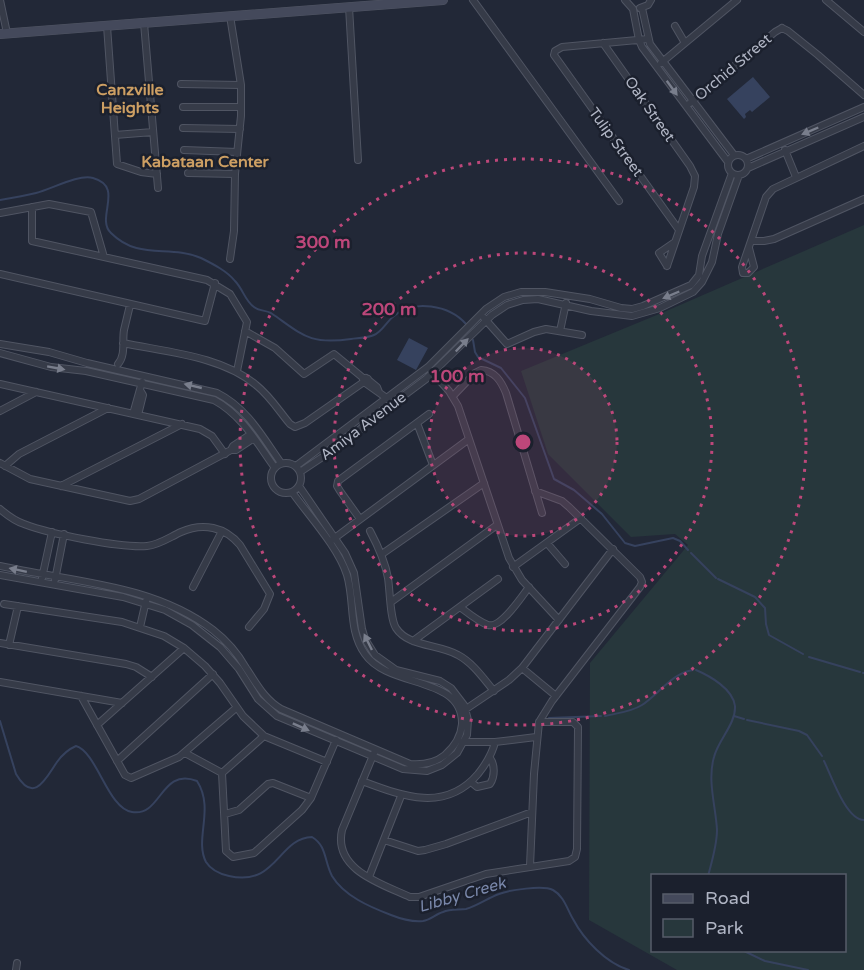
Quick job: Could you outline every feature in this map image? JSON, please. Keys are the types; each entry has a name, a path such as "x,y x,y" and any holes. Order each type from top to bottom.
{"main road":[{"path":"4,33 230,16 327,4 349,7 365,3 443,0"}],"street":[{"path":"0,0 4,33"},
{"path":"473,0 619,201"},
{"path":"625,0 633,9 639,40 685,107 728,162 728,168 732,173 739,175 744,173 748,168 864,117"},
{"path":"633,9 642,8 651,0"},
{"path":"656,67 737,0"},
{"path":"826,0 864,32"},
{"path":"349,7 358,160"},
{"path":"642,8 648,39 734,155"},
{"path":"230,16 242,86 235,174 234,231 230,259"},
{"path":"144,23 158,188"},
{"path":"107,26 117,164 141,172 157,174"},
{"path":"675,26 685,43"},
{"name":"Orchid Street","path":"685,107 782,26 864,96"},
{"path":"603,44 648,39"},
{"name":"Tulip Street","path":"603,44 562,47 556,49 554,53 556,59 680,230"},
{"name":"Oak Street","path":"603,44 695,176 680,230"},
{"path":"181,84 242,86"},
{"path":"183,107 241,107"},
{"path":"746,159 864,108"},
{"path":"183,128 240,129"},
{"path":"115,135 153,132"},
{"path":"781,143 796,177"},
{"path":"749,248 769,192 864,146"},
{"path":"184,150 237,152"},
{"path":"728,162 734,155 742,155 746,159 748,168"},
{"path":"188,173 235,174"},
{"path":"697,284 712,262 714,238 732,173"},
{"path":"697,284 702,256 714,238 739,175"},
{"path":"751,241 774,239 864,199"},
{"path":"0,213 53,204 91,212 104,257"},
{"path":"32,207 32,241 214,283 233,298 246,320 237,371"},
{"path":"675,242 680,230"},
{"path":"0,274 205,321 214,283"},
{"name":"Amiya Avenue","path":"300,472 348,440 497,301 521,292 538,291 597,301 632,316 686,296 697,284"},
{"path":"560,331 568,296"},
{"name":"Amiya Avenue","path":"296,466 433,373 501,308 523,300 538,299 591,311 620,312"},
{"path":"115,377 130,305"},
{"path":"480,315 507,344 540,330 582,335"},
{"path":"245,331 275,348 304,375 334,354 365,379 374,390 390,401"},
{"path":"0,344 117,367 144,376 208,390 225,397 245,413 278,465"},
{"path":"123,346 212,362 237,371 263,391 295,429 365,379"},
{"path":"0,353 51,367 115,377 141,387 214,400 234,413 278,465"},
{"path":"428,367 453,396 513,567 559,620"},
{"path":"453,396 475,373 481,370 487,371 500,381 506,393 542,513"},
{"path":"135,414 142,395 141,387 144,376"},
{"path":"0,384 182,424 206,432 228,452"},
{"path":"15,388 17,402"},
{"path":"0,411 36,392"},
{"path":"87,404 88,418"},
{"path":"2,464 108,408"},
{"path":"360,519 335,483 429,414"},
{"path":"161,420 161,435"},
{"path":"417,423 433,465"},
{"path":"61,486 182,424"},
{"path":"2,464 30,479 116,500 135,500 228,452 233,446 253,436"},
{"path":"332,540 469,439"},
{"path":"289,463 296,466 302,479 299,486 292,492 282,492 274,486 271,477 278,465 289,463"},
{"path":"79,476 81,491"},
{"path":"382,554 484,483"},
{"path":"0,575 54,581 123,597 147,600 181,610 214,631 226,642 265,697 275,706 339,734 403,769 427,771 451,759 461,741 468,720 462,711 456,693 433,679 396,670 375,655 362,629 354,573 299,486"},
{"path":"292,492 332,540"},
{"path":"530,867 536,737 539,722 556,696 642,585 640,577 562,501 535,492"},
{"path":"0,509 24,524 52,532 147,546 191,528 209,527 222,531 234,538 240,545 270,594 264,609 249,627"},
{"path":"513,567 581,518"},
{"path":"392,602 498,525"},
{"path":"193,587 222,531"},
{"path":"370,531 382,554 396,629 407,639 434,645 461,656 494,691"},
{"path":"42,579 52,532"},
{"path":"54,581 64,534"},
{"path":"547,543 565,564"},
{"path":"462,711 494,691 522,668 613,549"},
{"path":"0,566 42,579"},
{"path":"413,641 498,579"},
{"path":"460,607 495,628 529,587"},
{"path":"140,627 147,600"},
{"path":"147,600 177,616 214,642 269,710 336,742 374,753"},
{"path":"4,604 122,622 164,636 184,648 213,674 236,708 264,736 327,762"},
{"path":"9,645 18,606"},
{"path":"0,643 126,664 152,677"},
{"path":"97,725 184,648"},
{"path":"522,668 556,696"},
{"path":"117,761 213,674"},
{"path":"0,682 122,703"},
{"path":"81,696 125,775 131,778 185,753 236,708"},
{"path":"374,753 342,830 340,843 351,865 357,871 410,897 419,897 486,874 569,861 575,857 577,849 578,727 573,722 539,722"},
{"path":"222,773 225,848 233,857 249,855 298,814 311,798 339,734"},
{"path":"222,773 264,736"},
{"path":"461,741 495,741 536,737"},
{"path":"362,781 402,796 436,798 458,790 471,782 490,758 495,741"},
{"path":"185,753 222,773"},
{"path":"471,782 477,787 490,784 493,779 494,764 490,758"},
{"path":"225,814 240,810 268,784 273,783 311,798"},
{"path":"369,877 402,796"},
{"path":"384,840 418,851 425,850 532,812"}],"green space":[{"path":"864,225 864,970 677,970 589,920 590,663 688,545 675,534 631,537 548,454 521,371"}],"water":[{"path":"753,77 770,97 752,112 750,110 745,114 744,119 727,99"},
{"path":"409,338 428,348 416,370 397,360"}],"waterway":[{"path":"0,200 36,193 80,178 93,178 102,182 107,188 109,195 107,227 122,242 143,250 177,252 206,260 232,277 248,302 254,307 271,313 299,332 316,339 337,341 372,336 377,334 391,318 411,307 431,306 441,309 450,312 466,324"},
{"path":"473,340 478,357 501,368 525,398 554,479 574,490 602,514 625,543 635,546 673,538 680,541 688,550"},
{"path":"691,553 716,578"},
{"path":"718,579 755,597 765,608 769,635 803,654"},
{"path":"809,657 860,672"},
{"path":"605,716 638,707 672,679 693,670"},
{"path":"696,670 725,689 735,706 733,719 716,751 712,766 717,830 708,874"},
{"path":"549,718 601,716"},
{"path":"734,716 744,719"},
{"path":"747,720 799,731 807,735 822,756"},
{"name":"Libby Creek","path":"0,721 16,774 28,787 39,786 61,757 76,746 90,758 116,801 124,809 132,812 142,812 150,807 175,781 185,779 197,781 202,792 205,813 203,853 208,865 222,874 245,878 257,875 267,869 291,845 301,839 312,837 323,849 329,870 343,889 366,904 407,920 426,920 446,911 470,908 504,892 534,888 553,890 565,903 589,943 612,962 629,970"},
{"path":"824,761 845,805 857,818 864,820"},
{"path":"746,952 765,961 808,970"}],"district":[{"name":"Canzville Heights","path":"130,99"},
{"name":"Kabataan Center","path":"205,162"}]}
